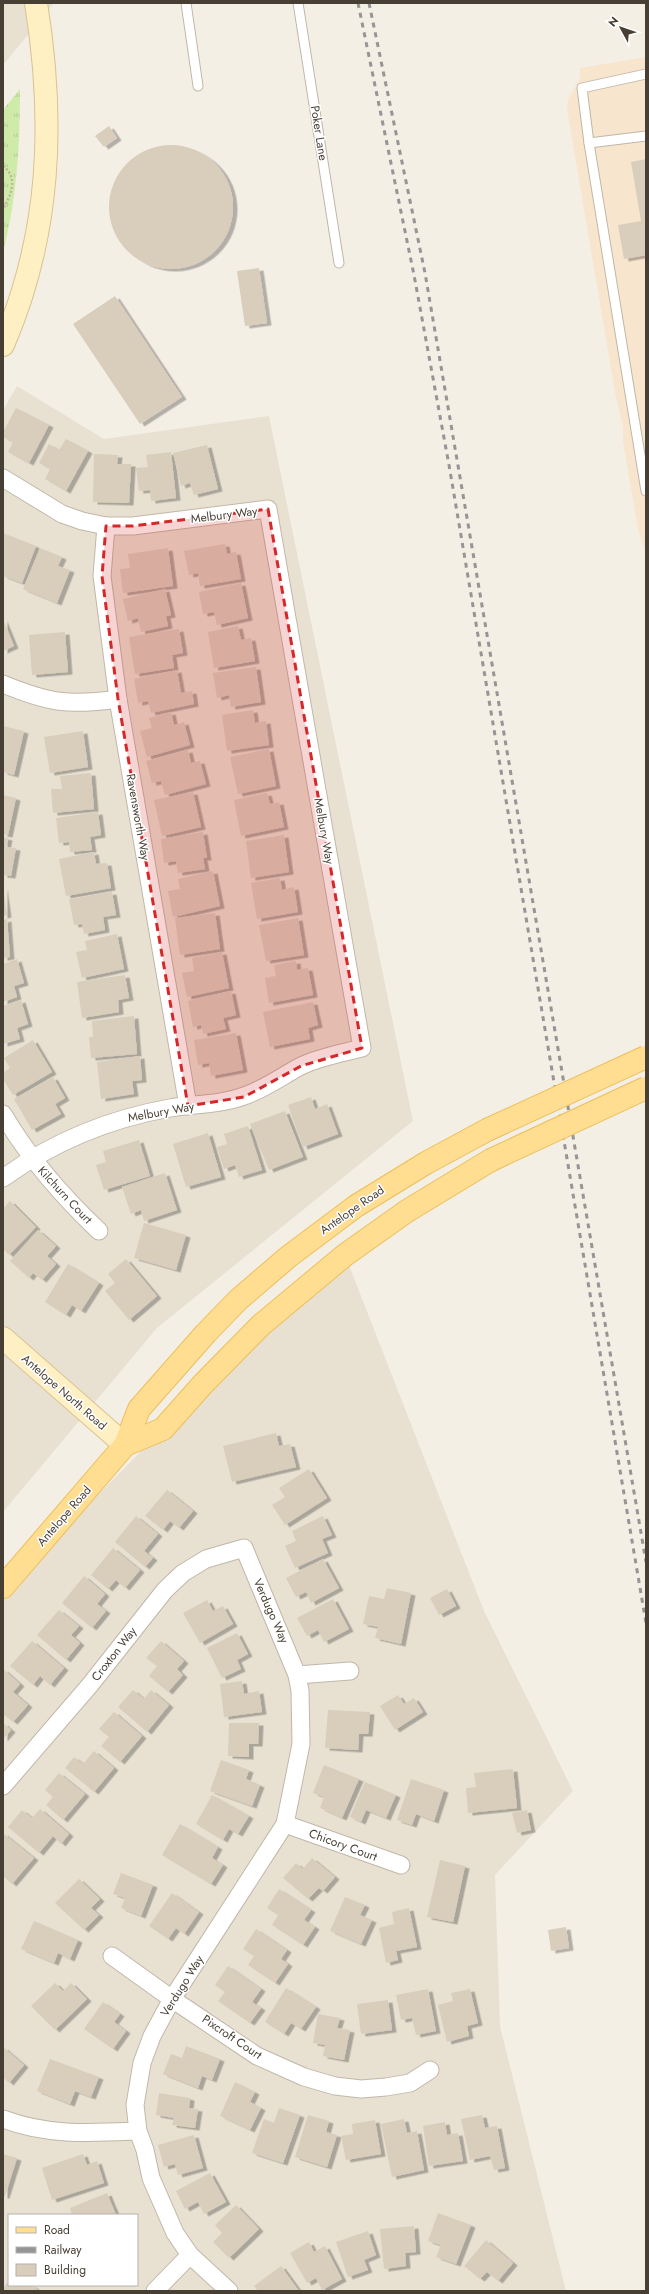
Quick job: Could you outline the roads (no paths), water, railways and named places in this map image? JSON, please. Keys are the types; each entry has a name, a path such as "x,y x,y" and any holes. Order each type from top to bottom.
{"main road":[{"path":"3,345 21,297 34,250 43,202 47,153 45,65 36,3"},
{"name":"Antelope Road","path":"3,1587 125,1445 139,1409 206,1333 238,1300 288,1257 356,1206 426,1162 487,1130 646,1057"},
{"name":"Antelope Road","path":"125,1445 163,1429 203,1384 261,1325 344,1255 406,1210 491,1160 646,1088"},
{"name":"Antelope North Road","path":"3,1338 125,1445"}],"street":[{"name":"Melbury Way","path":"3,478 62,514 82,521 106,526 133,526 268,509 362,1048 301,1066 244,1097 219,1103 188,1106 139,1114 108,1123 66,1140 32,1158 3,1178"},
{"name":"Ravensworth Way","path":"106,526 102,576 118,699 188,1106"},
{"path":"3,684 34,696 59,702 84,704 118,699"},
{"name":"Kilchurn Court","path":"3,1114 32,1158 70,1203 99,1231"},
{"name":"Verdugo Way","path":"228,2291 190,2255 175,2233 156,2192 138,2131 135,2105 142,2063 152,2036 172,2000 286,1824 301,1744 300,1691 297,1674 244,1548"},
{"name":"Croxton Way","path":"3,1786 90,1685 166,1590 183,1573 206,1559 244,1548"},
{"path":"297,1674 350,1671"},
{"name":"Chicory Court","path":"286,1824 401,1866"},
{"name":"Pixcroft Court","path":"112,1956 172,2000 256,2056 316,2081 361,2089 386,2087 410,2083 430,2070"},
{"path":"3,2119 22,2126 55,2133 75,2134 138,2131"},
{"path":"154,2291 190,2255"}],"lane":[{"path":"186,3 198,86"},
{"name":"Poker Lane","path":"298,3 339,263"},
{"path":"646,74 582,88 589,143 646,491"},
{"path":"589,143 646,136"}],"railway":[{"path":"358,3 414,275 449,465 646,1623"},
{"path":"369,3 425,273 646,1562"}]}
